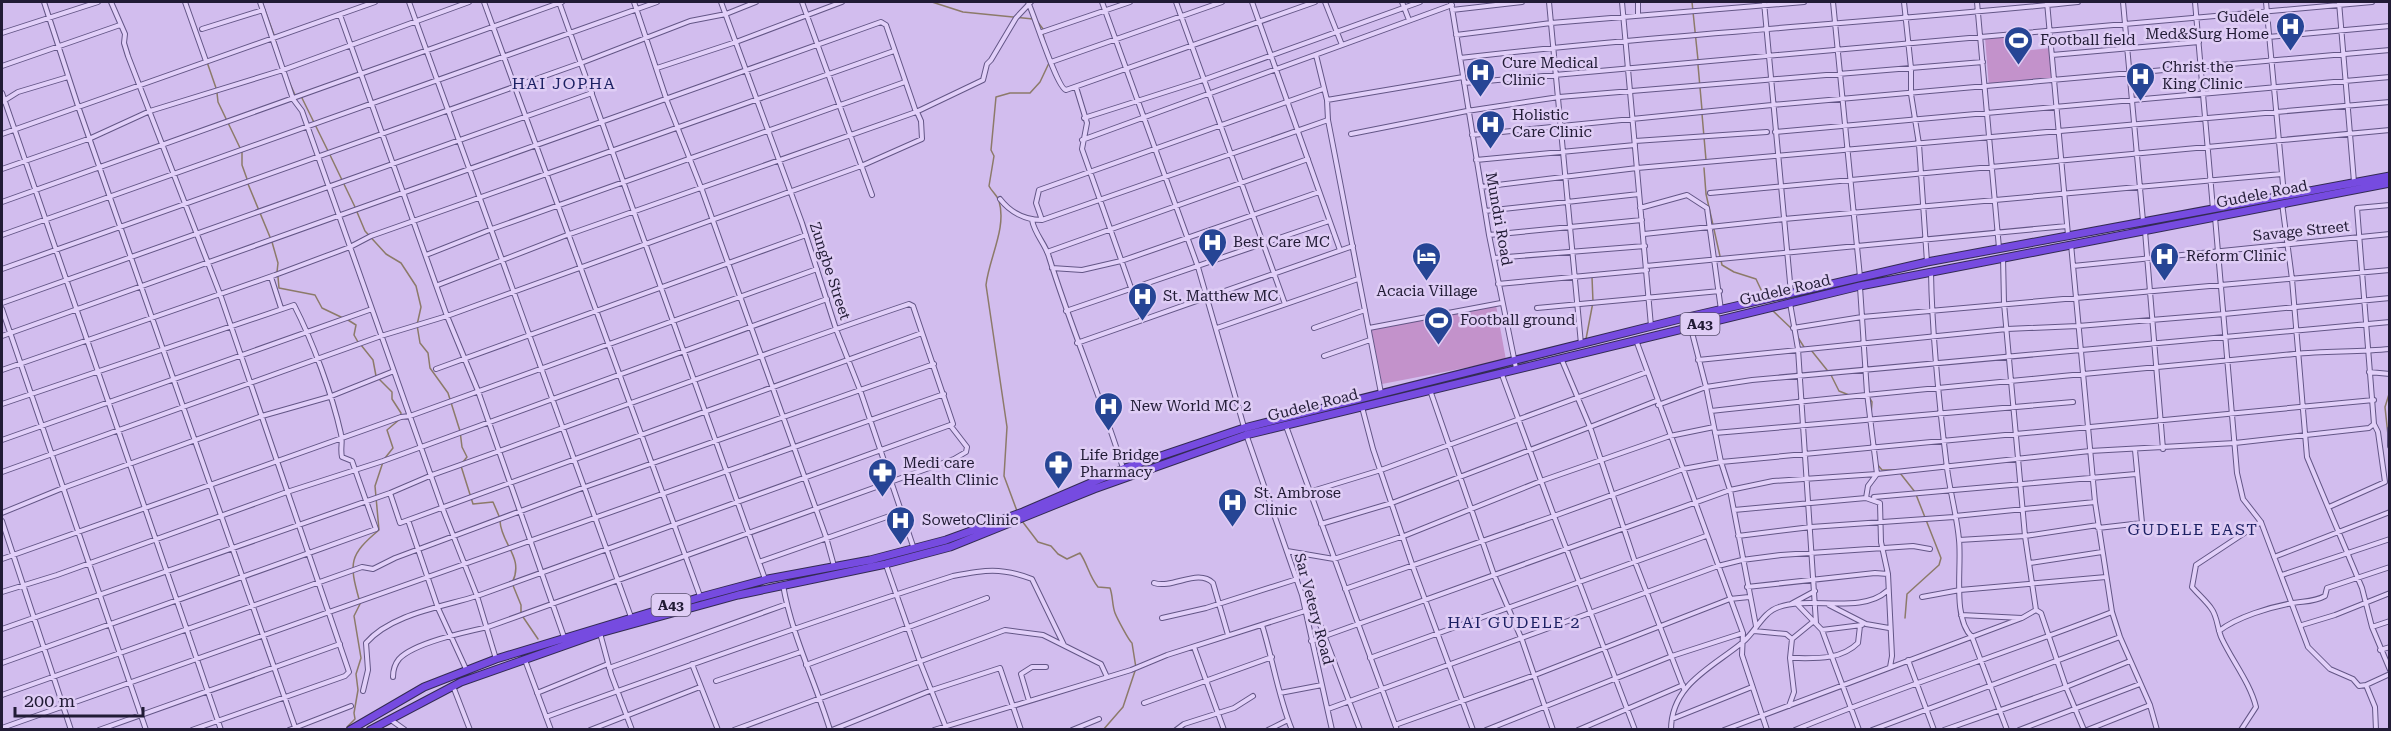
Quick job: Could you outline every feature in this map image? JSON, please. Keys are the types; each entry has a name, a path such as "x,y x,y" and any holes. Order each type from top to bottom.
{"highway":[{"name":"Gudele Road","path":"2283,200 2354,182 2390,176"},
{"name":"Gudele Road","path":"1024,515 1123,469 1245,432 1381,393 1515,364 1688,317 1927,262 2068,236 2390,183"},
{"name":"Gudele Road","path":"1024,515 1245,432 1286,425 1430,390 1501,371 1515,364 1560,358 1860,286 2071,244 2144,225"},
{"name":"A43","path":"370,729 453,686 600,633 783,584 886,564 950,547 1024,515"},
{"name":"A43","path":"350,729 424,687 466,669 564,637 765,580 914,549 1006,522"}],"street":[{"path":"44,2 78,106 91,138 109,198 143,288 210,486 234,548 252,607 296,728"},
{"path":"2,33 98,2"},
{"path":"111,2 125,34 124,43 128,56 220,294 320,583 348,674 286,698 192,729"},
{"path":"185,2 206,61"},
{"path":"260,2 293,99 302,111 442,507 466,565 488,627 496,659"},
{"path":"2,134 375,2"},
{"path":"409,2 461,140 480,199 631,617"},
{"path":"2,169 91,138 150,111 283,70 469,2"},
{"path":"484,2 700,597"},
{"path":"2,202 560,2 765,580"},
{"path":"634,2 667,101 702,190 816,508 834,567"},
{"path":"2,235 657,2"},
{"name":"Zungbe Street","path":"721,2 780,161 836,329 860,390 914,549"},
{"path":"2,269 581,63 690,21 726,14 756,2"},
{"path":"802,2 819,43 838,106 872,195"},
{"path":"657,69 842,2"},
{"path":"1029,2 1042,32 1061,89 1066,90 1315,2"},
{"path":"438,285 567,235 702,190 917,112 983,80 987,64 1029,2"},
{"name":"Sar Vetery Road","path":"1102,2 1198,267 1245,432 1297,579 1332,729"},
{"path":"1042,32 1130,2"},
{"path":"1176,2 1285,304"},
{"path":"1051,62 1222,2"},
{"path":"1252,2 1340,250"},
{"path":"1325,2 1342,45"},
{"path":"1402,2 1409,20"},
{"path":"1084,118 1203,80 1420,2"},
{"path":"1082,140 1452,5 1522,2"},
{"path":"1550,2 1581,346"},
{"path":"1622,2 1626,68 1644,234 1651,327"},
{"path":"1638,2 1638,15"},
{"path":"1456,35 1551,23 1763,3 1804,2"},
{"path":"1833,2 1860,277"},
{"path":"1904,2 1911,68 1911,93 1919,144 1927,262"},
{"path":"1977,2 1999,249"},
{"path":"1460,58 1553,47 1836,25 2047,3 2078,2"},
{"path":"2123,2 2163,449"},
{"path":"2195,2 2203,67 2217,251 2242,499 2261,522 2302,625 2308,646 2330,669 2353,680 2359,686 2390,674"},
{"path":"2266,2 2307,457 2359,579 2372,627 2390,670"},
{"path":"1464,83 1838,51 2339,3 2373,2"},
{"path":"1763,3 1791,294"},
{"path":"2047,3 2068,236"},
{"path":"2339,3 2354,182"},
{"name":"Mundri Road","path":"1452,5 1467,111 1501,303 1515,364"},
{"path":"202,29 263,10"},
{"path":"340,15 373,102 447,316 466,359 519,512 532,540 564,637"},
{"path":"2,336 667,101 819,43 885,22 921,121 922,139 791,193 712,218 447,316 381,336 317,361 2,472"},
{"path":"2,66 120,25"},
{"path":"2268,37 2390,26"},
{"path":"2052,55 2199,42"},
{"path":"1472,135 1772,105 2054,82 2390,50"},
{"path":"2,370 275,275 415,221 613,153 894,51"},
{"path":"1316,55 1327,100 1328,120 1381,393"},
{"path":"1351,134 1467,111 1559,97 1630,93 1983,62"},
{"path":"3,102 18,92 68,77"},
{"path":"1327,100 1463,77"},
{"path":"1775,132 2056,105 2390,77"},
{"path":"426,255 492,229 905,82"},
{"path":"1076,87 1087,126 1082,140 1082,149 1088,172 1142,319"},
{"path":"1042,220 1036,203 1036,192 1155,147 1323,90"},
{"path":"2,93 3,102 15,129 54,250 67,279 95,371 130,464 221,729"},
{"path":"2,303 197,235 328,184 592,93"},
{"path":"1481,187 1637,168 2206,120 2390,102"},
{"path":"1000,199 1009,209 1032,219 1042,220 1328,120"},
{"path":"1710,193 2390,130"},
{"path":"1476,160 1767,132"},
{"path":"1047,252 1177,208 1308,159"},
{"path":"1644,234 1784,219 1853,215 2282,174"},
{"path":"1052,268 1082,270 1120,261 1319,192"},
{"path":"1485,211 1639,194"},
{"path":"1640,208 1687,195 1707,208 1721,310"},
{"path":"2329,507 2385,482 2378,432 2374,424 2374,400 2367,351 2357,208 2390,205"},
{"path":"1032,219 1036,236 1047,252 1123,469"},
{"path":"1489,235 1642,220"},
{"path":"1066,311 1132,291 1329,221"},
{"path":"1498,284 1575,278 1714,258 2067,226"},
{"name":"Savage Street","path":"2073,267 2390,234"},
{"path":"436,369 806,235"},
{"path":"2071,244 2096,527 2112,612 2120,638 2150,705 2157,729"},
{"path":"1077,343 1142,319 1208,299 1353,246"},
{"path":"1494,258 1645,246"},
{"path":"2003,256 2004,303 2025,536 2036,610 2041,613 2066,687 2085,729 2150,705"},
{"path":"2,560 342,438 608,346 673,320 817,269"},
{"path":"1793,328 1862,317 2004,303 2075,299 2390,270"},
{"path":"1931,271 1932,310 1947,465 1959,540 1961,615 1964,629 1972,637 2007,729"},
{"path":"275,275 281,308"},
{"path":"1217,328 1358,279"},
{"path":"1860,286 1867,393 1876,474 1868,486 1869,498"},
{"path":"1537,308 1720,291"},
{"path":"1698,360 2007,329 2078,326 2390,298"},
{"path":"2,592 222,517 287,492 383,461 421,445 826,299"},
{"path":"1369,328 1501,303"},
{"path":"1790,303 1798,349 1798,376 1815,580 1815,622"},
{"path":"2,629 390,493 497,451 695,382 836,329 909,304 913,306 954,422 950,425 542,573 409,617 374,634 366,642 368,670 363,691"},
{"path":"2,404 294,305 317,361 342,438 339,445 342,457 352,461 376,529 309,555 2,663"},
{"path":"2,309 40,426 146,729"},
{"path":"2,440 372,309"},
{"path":"1314,327 1365,310"},
{"path":"1688,317 1706,387 1721,462 1730,490 1756,626"},
{"path":"1321,524 1392,503 1590,427 1706,387 1865,369 2227,339 2390,322"},
{"path":"390,493 400,523 508,481 640,436 771,386 922,333"},
{"path":"1636,339 1657,403 1743,633 1742,655 1767,729"},
{"path":"1324,356 1370,340"},
{"path":"1711,411 1867,393 2156,369 2297,354 2390,349"},
{"path":"1560,358 1590,427 1635,562 1683,687 1676,701 1671,729"},
{"path":"2,695 362,567 373,569 418,549 585,487 934,364"},
{"path":"2,513 63,488 196,442 262,416 329,397 394,371"},
{"path":"1501,371 1578,582 1635,729"},
{"path":"1309,492 1380,470 1518,417 1647,372"},
{"path":"2369,372 2390,374"},
{"path":"1430,390 1494,575 1522,640 1553,729"},
{"path":"2,729 944,394"},
{"path":"1345,589 1413,567 1683,469 1721,462 1804,452 2374,400"},
{"path":"1715,433 2073,402"},
{"path":"1361,406 1413,567 1473,729"},
{"path":"1311,641 1730,490 1773,481 1876,474 2090,451 2163,449 2235,443 2364,430 2374,424"},
{"path":"393,677 395,664 400,657 552,604 966,452 967,443 950,425"},
{"path":"1286,425 1396,727 1730,599 1749,597"},
{"path":"1287,551 1334,559 1404,536 1541,481 1670,436 1714,427"},
{"path":"2390,429 2390,446"},
{"path":"1959,540 2025,536 2142,523 2135,450"},
{"path":"1734,510 2136,474"},
{"path":"1869,498 1880,502 1882,549 1888,574 1892,656 1889,667"},
{"path":"1738,536 1811,527 1880,523 2095,502"},
{"path":"759,562 901,512"},
{"path":"2274,557 2390,512"},
{"path":"2,520 71,729"},
{"path":"408,520 438,608 466,669"},
{"path":"2241,729 2256,706 2252,692 2243,681 2218,631 2212,609 2192,587 2196,565 2261,522"},
{"path":"1370,658 1706,536"},
{"path":"2282,575 2390,539"},
{"path":"1328,709 1742,560 1912,546 1930,549"},
{"path":"2030,563 2102,552"},
{"path":"886,564 920,662 946,727"},
{"path":"2218,631 2237,621 2292,603 2315,601 2325,596 2327,588 2390,567"},
{"path":"546,717 793,629 953,576 986,570 999,569 1032,579 1064,645"},
{"path":"1747,587 1875,573 1888,574"},
{"path":"1154,583 1168,585 1197,577 1209,579 1213,583 1228,635"},
{"path":"1922,597 1960,591 2106,577"},
{"path":"1162,618 1297,579"},
{"path":"783,584 793,629 831,729 932,690 1000,668 1022,729"},
{"path":"1787,605 1871,601 1887,590"},
{"path":"1578,729 1683,687 1742,643 1773,610 1815,591"},
{"path":"1301,592 1310,598 1360,729"},
{"path":"2302,625 2335,615 2390,593"},
{"path":"806,665 987,598"},
{"path":"537,693 787,604"},
{"path":"1826,604 1866,624 1889,628"},
{"path":"1798,605 1822,630 1859,729"},
{"path":"1724,729 2022,618 2036,610"},
{"path":"934,729 1107,677 1305,611"},
{"path":"1795,729 1852,706 1918,685 2112,612"},
{"path":"1961,615 2022,618"},
{"path":"2372,627 2390,621"},
{"path":"1788,706 1794,692 1790,658 1792,639 1815,622"},
{"path":"1822,630 1866,624"},
{"path":"1262,625 1272,657 1282,707 1292,729"},
{"path":"1790,658 1833,657 1852,649 1858,643 1860,626"},
{"path":"734,729 1005,630 1043,635 1101,664 1107,677"},
{"path":"1753,631 1786,634 1792,639"},
{"path":"600,633 608,666 632,729"},
{"path":"1486,729 1672,656 1743,633"},
{"path":"1872,729 2120,638"},
{"path":"99,729 340,644"},
{"path":"1194,647 1224,729"},
{"path":"2380,650 2390,647"},
{"path":"716,681 801,652"},
{"path":"1144,703 1272,657"},
{"path":"524,659 551,729"},
{"path":"1908,660 1934,729"},
{"path":"1944,729 2066,687 2130,661"},
{"path":"692,664 718,729"},
{"path":"1029,701 1021,674 1032,666 1046,667"},
{"path":"2019,729 2140,684"},
{"path":"2366,685 2375,707 2376,729"},
{"path":"453,686 470,729"},
{"path":"1280,693 1322,686"},
{"path":"590,729 700,687"},
{"path":"1671,720 1752,687"},
{"path":"1176,729 1184,724 1219,714 1253,696"},
{"path":"289,729 351,706"},
{"path":"389,719 405,729"},
{"path":"1072,729 1099,719"},
{"path":"1268,729 1288,720"}],"shaded area":[{"name":"Football field","path":"2022,35 2023,51 2050,48 2053,81 1989,87 1985,37"},
{"name":"Football ground","path":"1496,305 1506,360 1382,384 1371,329"}],"waterway":[{"path":"262,2 274,35"},
{"path":"932,2 963,12 1033,19"},
{"path":"1692,2 1698,60"},
{"path":"1037,21 1043,29"},
{"path":"1043,34 1045,44"},
{"path":"275,40 279,52"},
{"path":"207,62 216,88"},
{"path":"1017,511 1004,476 1007,427 986,285 1001,222 999,201 989,186 994,156 991,150 996,97 1010,93 1030,93 1040,82 1049,63"},
{"path":"1698,65 1702,110"},
{"path":"287,77 297,95"},
{"path":"217,93 218,102 242,152 242,165 247,179"},
{"path":"301,96 328,151"},
{"path":"1702,114 1706,160"},
{"path":"330,155 355,207"},
{"path":"1704,168 1706,194 1722,265 1734,272 1756,279 1764,296"},
{"path":"248,184 270,237"},
{"path":"357,212 365,231 386,254 401,263 416,286 421,307 417,325 420,343 428,353 430,368 448,393 460,431 462,447 467,457 463,462"},
{"path":"272,242 278,263 277,272"},
{"path":"278,277 279,288 315,295 322,308 343,318"},
{"path":"1586,339 1593,302 1592,277"},
{"path":"1772,310 1793,330"},
{"path":"348,320 356,325 354,335 358,342"},
{"path":"1797,336 1804,347"},
{"path":"361,345 373,360 376,376 392,392 392,399 401,413 400,419 387,430 393,448 385,458"},
{"path":"1811,350 1831,375 1839,391 1849,395"},
{"path":"2390,391 2385,407 2390,454"},
{"path":"1869,397 1872,402 1871,415"},
{"path":"359,599 354,577 354,560 362,546 379,530 375,486 383,462"},
{"path":"1877,464 1882,470 1896,470"},
{"path":"461,466 473,504 493,502 499,516"},
{"path":"1900,473 1915,492 1941,558 1939,565 1907,594 1905,618"},
{"path":"500,521 516,566 512,583 521,605 521,614 538,639"},
{"path":"1022,521 1038,542 1051,546 1067,559 1080,553 1098,587 1110,588 1115,613 1132,643 1136,668 1123,707 1103,730"},
{"path":"347,727 355,719 358,690 356,674 361,658 354,616 360,604"}],"place":[{"name":"Gudele Med&Surg Home","path":"2290,52"},
{"name":"Football field","path":"2019,66"},
{"name":"Cure Medical Clinic","path":"1481,98"},
{"name":"Christ the King Clinic","path":"2141,102"},
{"name":"Holistic Care Clinic","path":"1491,150"},
{"name":"Best Care MC","path":"1212,268"},
{"name":"Acacia Village","path":"1427,282"},
{"name":"Reform Clinic","path":"2165,282"},
{"name":"St. Matthew MC","path":"1142,322"},
{"name":"Football ground","path":"1439,346"},
{"name":"New World MC 2","path":"1109,432"},
{"name":"Life Bridge Pharmacy","path":"1059,490"},
{"name":"Medi care Health Clinic","path":"882,498"},
{"name":"St. Ambrose Clinic","path":"1233,528"},
{"name":"SowetoClinic","path":"901,546"}],"district":[{"name":"HAI JOPHA","path":"564,83"},
{"name":"GUDELE EAST","path":"2193,529"},
{"name":"HAI GUDELE 2","path":"1514,622"}]}
